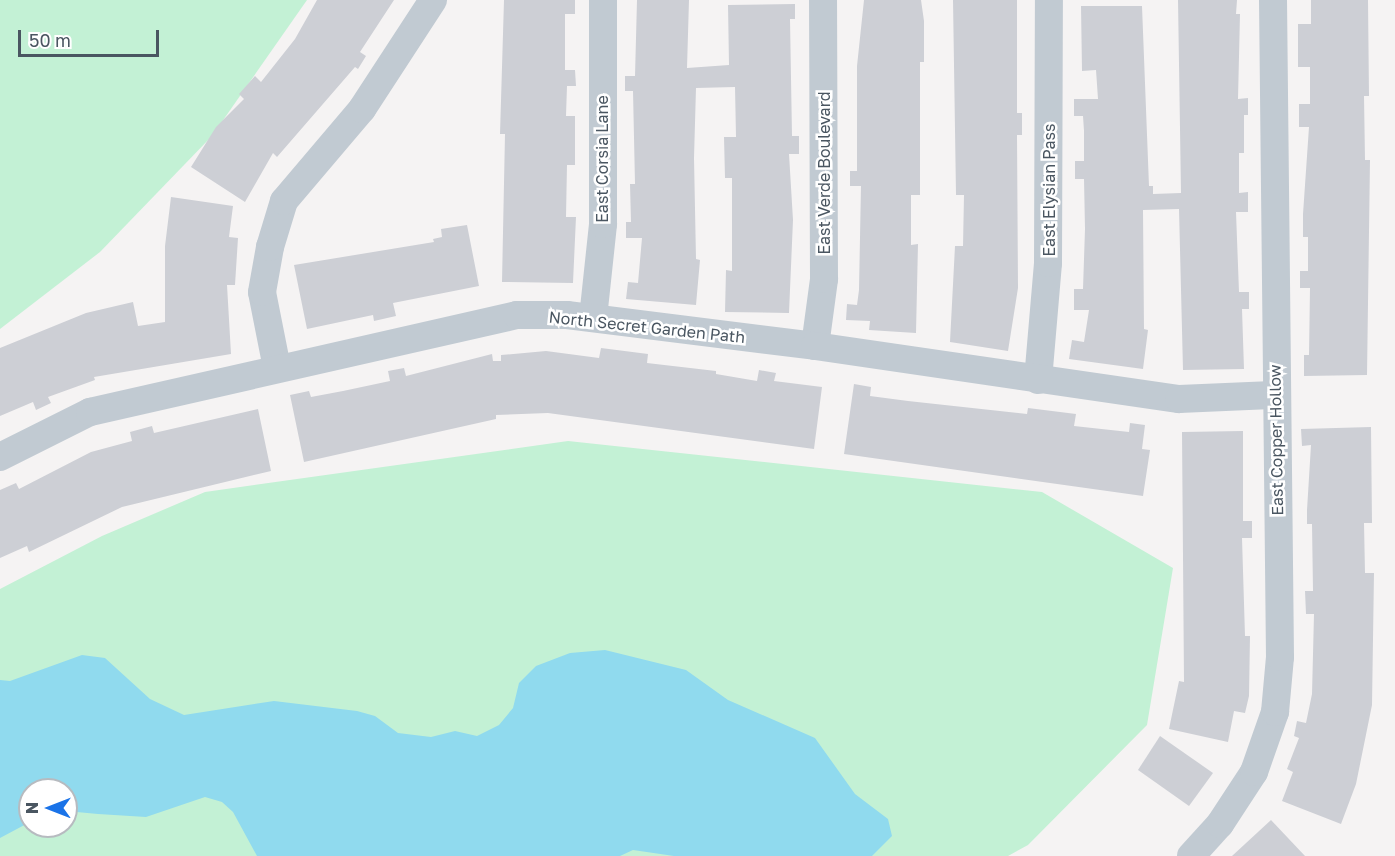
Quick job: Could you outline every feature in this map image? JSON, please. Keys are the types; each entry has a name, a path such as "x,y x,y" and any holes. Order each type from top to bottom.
{"street":[{"path":"277,368 262,292 270,247 284,201 362,109 433,0"},
{"name":"East Corsia Lane","path":"593,318 603,225 603,0"},
{"name":"East Verde Boulevard","path":"815,346 824,269 824,0"},
{"name":"East Elysian Pass","path":"1038,380 1048,263 1049,0"},
{"name":"East Copper Hollow","path":"1191,856 1220,824 1254,772 1275,712 1280,657 1275,396 1273,0"},
{"name":"North Secret Garden Path","path":"0,457 90,412 517,315 593,318 815,346 1179,399 1275,396"}],"green space":[{"path":"0,0 307,0 212,136 100,252 0,329"},
{"path":"568,441 1042,492 1173,568 1147,725 1028,845 1008,856 0,856 0,589 102,536 205,492"}],"water":[{"path":"605,650 686,670 728,700 815,738 855,794 888,819 892,836 872,856 674,856 633,850 620,856 257,856 233,812 222,802 205,797 146,817 78,812 78,778 18,778 18,828 0,838 0,680 10,681 82,655 105,658 150,699 184,715 274,701 357,711 375,716 398,733 431,737 455,731 477,736 499,725 513,708 519,683 536,666 570,653"}],"building":[{"path":"317,0 394,0 360,52 366,56 358,69 355,67 277,157 273,153 245,202 191,167 216,127 244,99 239,94 255,76 261,82 295,39"},
{"path":"504,0 575,0 575,14 565,14 565,70 575,70 576,86 567,86 566,116 575,116 575,165 567,165 566,217 576,217 573,283 502,282 505,134 500,134"},
{"path":"637,0 689,0 687,68 729,65 728,5 795,4 795,19 790,19 792,136 799,136 799,154 789,154 793,220 789,313 725,312 726,270 732,271 732,178 725,178 724,137 736,137 735,87 696,88 694,158 696,259 700,260 696,305 626,299 628,282 638,283 642,238 626,238 626,222 631,222 630,184 635,184 633,91 625,91 625,76 635,76"},
{"path":"864,0 921,0 924,21 924,62 920,62 920,195 911,195 911,245 918,244 916,333 869,330 870,321 846,320 847,304 857,305 859,290 861,186 850,186 850,171 857,171 857,66"},
{"path":"953,0 1017,0 1017,113 1022,113 1022,135 1017,135 1018,288 1008,351 950,342 955,246 963,246 964,195 956,195"},
{"path":"1178,0 1237,0 1236,14 1240,14 1238,99 1248,98 1248,115 1244,115 1244,153 1239,153 1239,193 1248,192 1248,212 1236,212 1239,292 1249,292 1249,309 1242,309 1244,369 1183,370 1179,209 1143,210 1144,329 1148,330 1143,369 1069,359 1072,340 1084,342 1089,310 1074,310 1074,289 1083,289 1085,229 1084,179 1075,179 1075,161 1084,161 1083,116 1074,116 1074,99 1098,99 1096,70 1082,71 1081,6 1142,6 1149,186 1153,186 1153,194 1181,193"},
{"path":"1311,0 1368,0 1369,96 1364,96 1365,160 1370,160 1367,375 1304,376 1304,355 1309,355 1310,288 1300,288 1300,271 1308,271 1308,237 1303,237 1303,214 1309,127 1299,127 1299,104 1310,104 1310,67 1298,67 1298,24 1311,24"},
{"path":"171,197 233,206 229,237 238,238 235,285 227,285 231,354 94,377 95,380 48,397 51,403 36,410 33,402 0,416 0,348 86,313 133,302 138,326 165,322 165,246"},
{"path":"467,225 479,286 393,303 396,316 374,321 373,315 307,329 294,265 434,242 433,239 442,237 441,229"},
{"path":"601,348 648,354 647,363 716,371 716,374 757,381 759,370 776,373 774,381 822,387 814,449 548,413 496,415 496,419 304,462 290,395 309,391 311,397 343,391 390,381 388,371 404,368 406,376 492,354 493,361 501,361 501,355 546,351 599,358"},
{"path":"854,384 871,387 870,396 1027,414 1028,408 1076,414 1074,426 1129,432 1130,423 1145,425 1142,449 1150,450 1143,496 844,454"},
{"path":"258,409 271,471 122,507 29,552 27,546 0,558 0,490 16,483 19,489 91,452 132,441 130,432 152,426 154,433"},
{"path":"1371,427 1372,523 1364,523 1365,573 1374,573 1372,705 1356,784 1341,824 1282,801 1293,772 1287,769 1299,738 1294,736 1297,721 1306,723 1312,694 1314,614 1306,614 1305,591 1313,591 1312,524 1307,524 1311,445 1302,446 1301,429"},
{"path":"1243,431 1243,521 1252,521 1252,538 1242,538 1245,636 1250,636 1249,696 1245,713 1234,711 1228,742 1169,729 1179,681 1184,682 1182,432"},
{"path":"1160,736 1213,773 1189,806 1138,770"},
{"path":"1271,820 1305,856 1232,856"}]}
